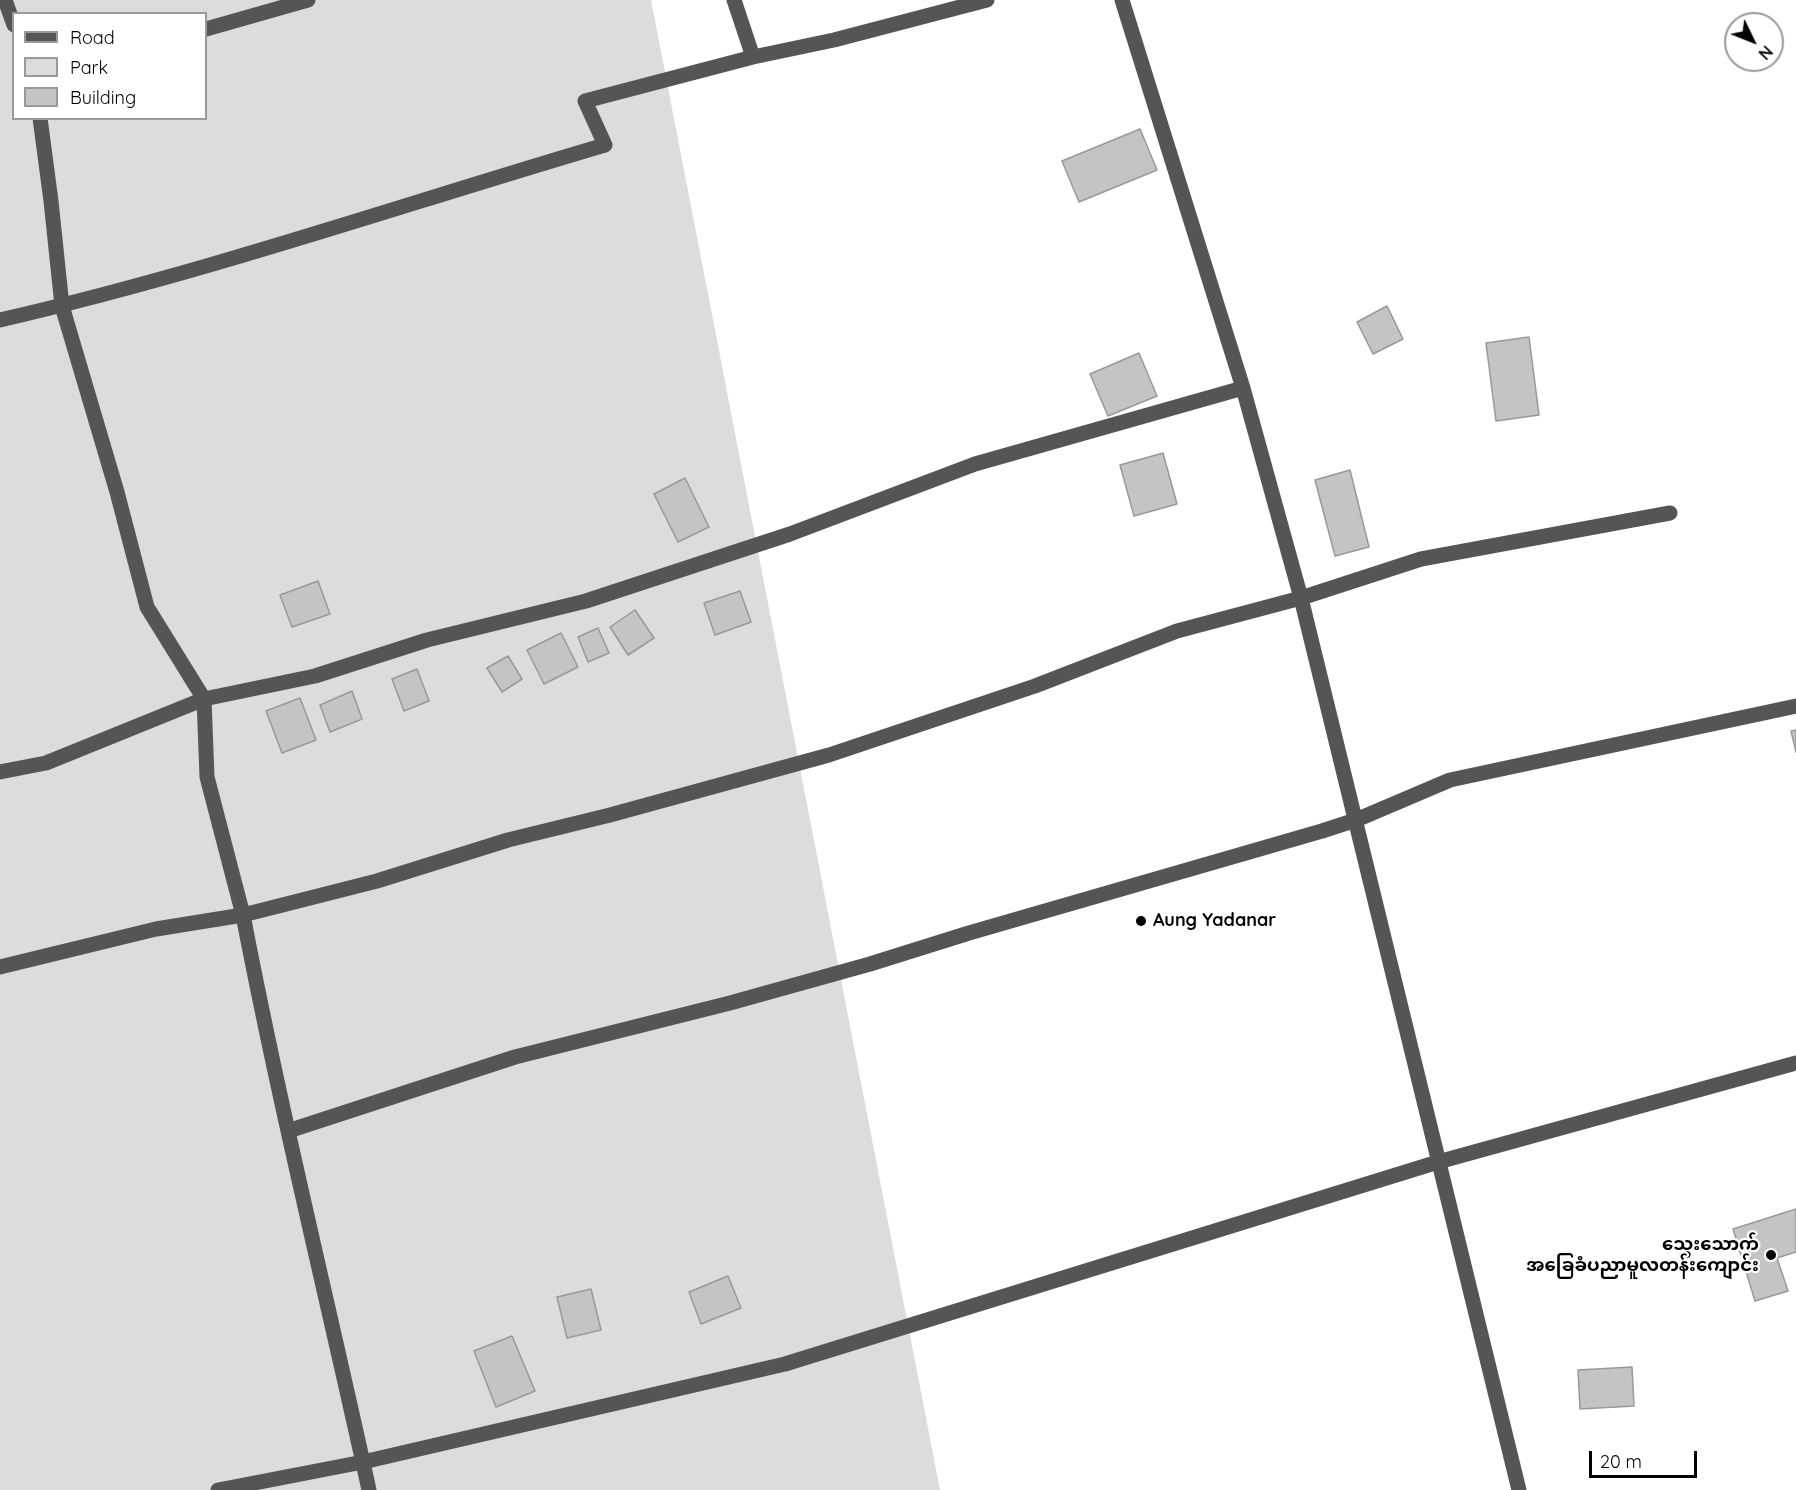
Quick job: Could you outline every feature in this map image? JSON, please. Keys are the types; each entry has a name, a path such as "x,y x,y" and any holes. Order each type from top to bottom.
{"street":[{"path":"4,0 12,20"},
{"path":"207,29 308,0"},
{"path":"734,0 753,57"},
{"path":"0,321 180,274 332,230 486,180 605,145 585,101 987,0"},
{"path":"1122,0 1243,388 1301,598 1519,1490"},
{"path":"40,120 62,306 117,492 147,607 204,699 207,777 243,915 265,1029 334,1326 369,1490"},
{"path":"0,772 46,763 204,699 315,676 427,640 586,601 790,534 975,464 1243,388"},
{"path":"0,967 156,929 243,915 377,881 508,840 610,815 829,755 1035,686 1177,631 1301,598 1421,559 1670,513"},
{"path":"288,1131 515,1058 730,1003 870,964 1356,820 1450,780 1796,706"},
{"path":"218,1490 363,1462 785,1364 1438,1162 1796,1063"}],"green space":[{"path":"0,0 651,0 940,1490 0,1490"}],"building":[{"path":"1140,129 1157,170 1079,202 1062,161"},
{"path":"1387,306 1403,339 1373,354 1357,322"},
{"path":"1529,337 1539,415 1496,421 1486,343"},
{"path":"1139,353 1157,396 1108,416 1090,374"},
{"path":"1163,453 1177,504 1134,516 1120,465"},
{"path":"1350,470 1369,547 1335,556 1315,480"},
{"path":"685,478 709,527 678,542 654,494"},
{"path":"318,581 330,614 292,627 280,595"},
{"path":"740,591 751,622 715,635 704,603"},
{"path":"635,610 654,638 628,655 610,627"},
{"path":"598,628 609,653 588,662 578,637"},
{"path":"561,633 578,667 544,684 527,650"},
{"path":"508,656 522,679 502,692 487,668"},
{"path":"417,669 429,701 404,711 392,679"},
{"path":"352,691 362,719 330,732 320,705"},
{"path":"300,698 316,740 282,753 266,711"},
{"path":"1796,730 1796,752 1791,731"},
{"path":"1796,1209 1796,1252 1777,1258 1788,1291 1755,1301 1733,1229"},
{"path":"728,1276 741,1308 701,1324 689,1292"},
{"path":"591,1289 601,1330 567,1338 557,1297"},
{"path":"512,1336 535,1391 496,1407 474,1351"},
{"path":"1632,1367 1634,1406 1580,1409 1578,1370"}],"place":[{"name":"Aung Yadanar","path":"1141,921"},
{"name":"သွေးသောက် အခြေခံပညာမူလတန်းကျောင်း","path":"1771,1255"}]}
